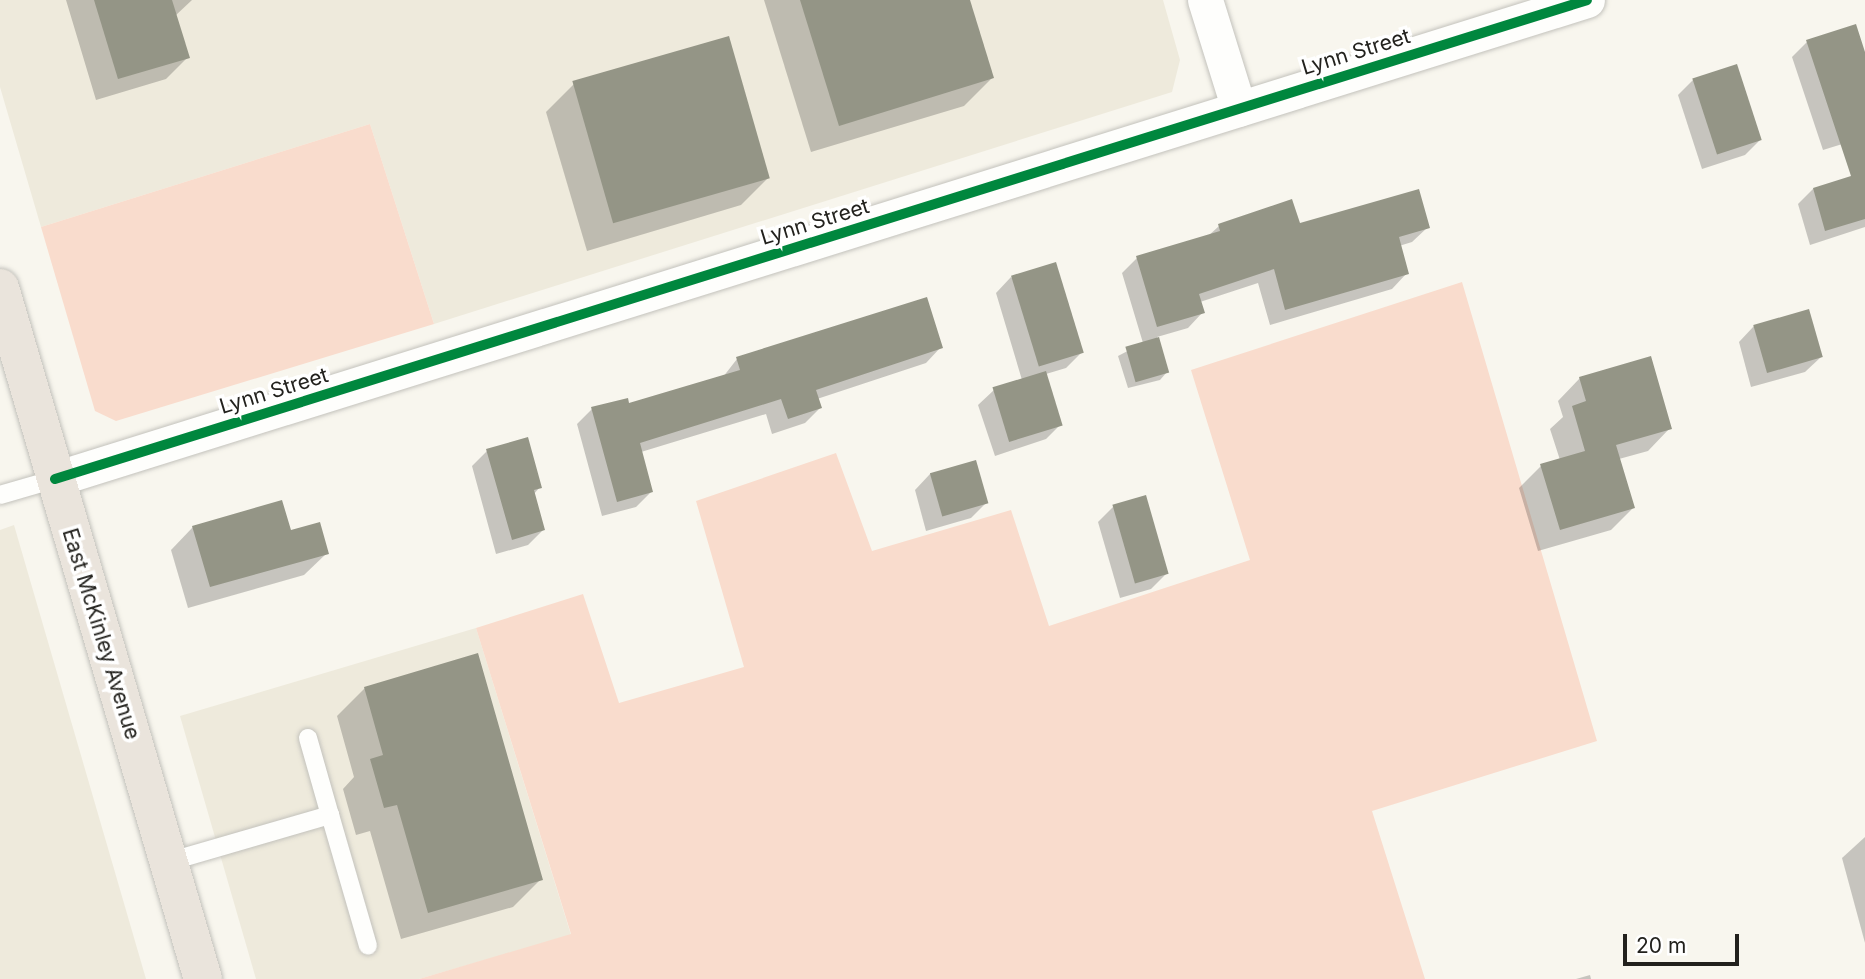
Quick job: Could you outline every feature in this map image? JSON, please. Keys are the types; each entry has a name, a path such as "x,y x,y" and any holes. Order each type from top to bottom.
{"main road":[{"name":"East McKinley Avenue","path":"0,288 203,979"}],"street":[{"path":"1205,0 1239,109"},
{"name":"Lynn Street","path":"55,479 1587,0"}],"lane":[{"path":"0,495 55,479"},
{"path":"308,738 368,946"},
{"path":"168,862 330,815"}],"shaded area":[{"path":"0,0 1163,0 1180,60 1172,92 434,324 370,124 41,227 0,87"},
{"path":"370,124 434,324 116,421 95,411 41,227"},
{"path":"1462,282 1597,741 1372,811 1425,979 419,979 571,934 476,628 583,594 619,703 744,667 696,501 836,453 872,551 1011,510 1049,626 1250,560 1191,370"},
{"path":"14,525 146,979 0,979 0,530"},
{"path":"476,628 571,935 419,979 256,979 180,716"}],"building":[{"path":"94,0 172,0 190,58 118,79"},
{"path":"800,0 970,0 994,78 839,126"},
{"path":"1856,24 1865,52 1865,219 1825,231 1813,188 1851,176 1806,40"},
{"path":"729,36 770,178 613,223 572,81"},
{"path":"1737,64 1762,140 1717,155 1692,79"},
{"path":"1419,189 1430,228 1399,237 1409,274 1285,310 1274,269 1199,294 1205,313 1157,327 1136,256 1220,231 1218,224 1292,199 1300,223"},
{"path":"1056,262 1084,353 1039,367 1011,276"},
{"path":"927,297 943,348 816,390 822,408 788,419 781,399 640,443 653,492 617,502 591,407 628,398 629,403 740,370 736,357"},
{"path":"1809,309 1823,357 1767,373 1753,325"},
{"path":"1159,337 1169,373 1136,382 1125,347"},
{"path":"1651,356 1672,429 1616,445 1635,508 1560,530 1540,464 1585,451 1572,406 1586,401 1579,377"},
{"path":"1046,371 1063,426 1009,442 992,387"},
{"path":"528,437 542,488 534,490 545,530 512,540 486,449"},
{"path":"976,460 988,503 942,516 930,473"},
{"path":"1146,495 1169,574 1135,583 1112,505"},
{"path":"282,500 291,530 320,522 329,554 210,587 192,526"},
{"path":"478,653 543,880 428,913 397,805 384,808 370,759 383,755 364,687"}],"cycle path":[{"path":"55,479 1587,0"}]}
